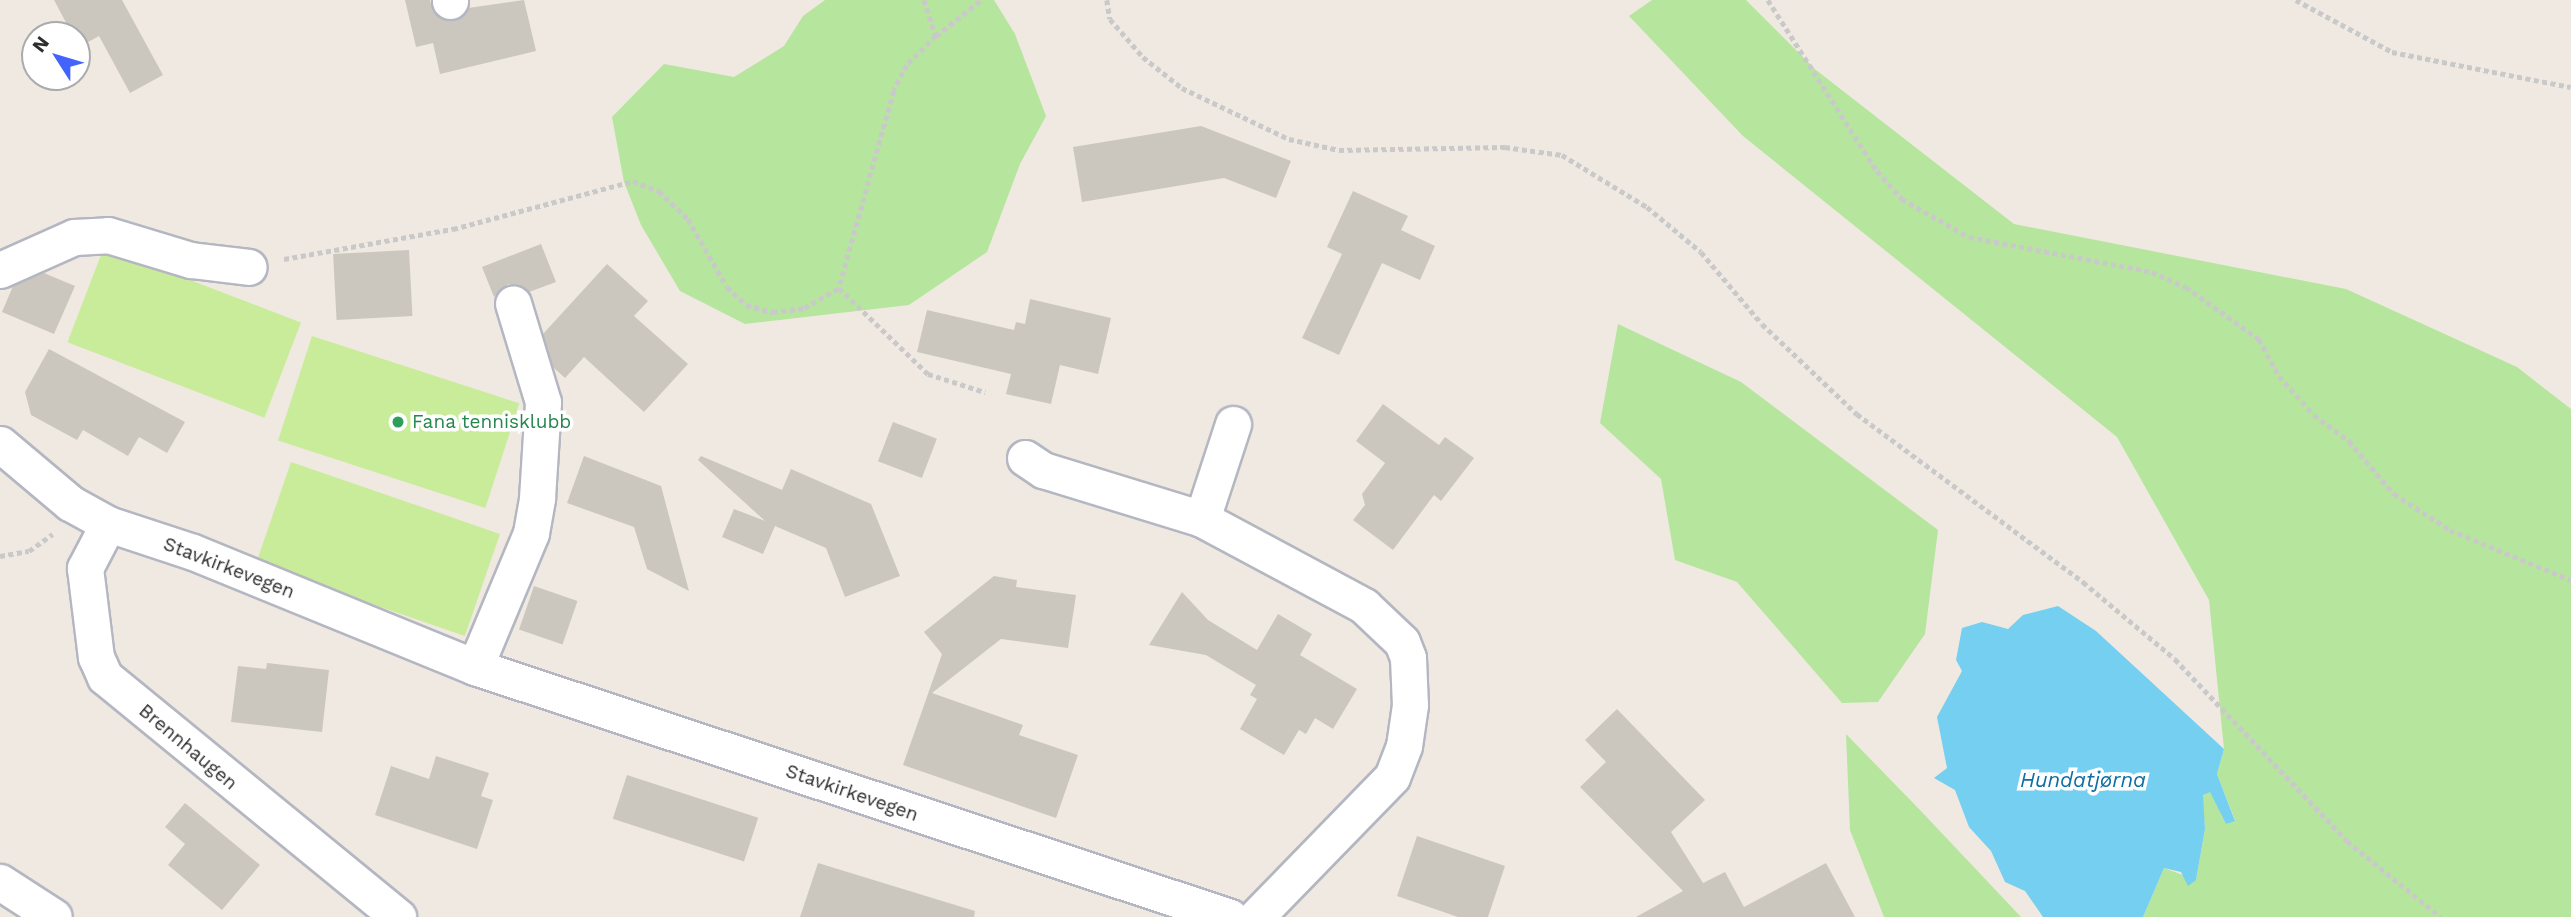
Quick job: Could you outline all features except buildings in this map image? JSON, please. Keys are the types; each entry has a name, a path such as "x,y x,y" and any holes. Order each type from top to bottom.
{"street":[{"path":"0,270 74,237 108,235 191,260 249,267"},
{"path":"475,667 531,533 537,498 543,402 513,303"},
{"path":"1202,519 1233,424"},
{"name":"Stavkirkevegen","path":"0,444 70,503 108,524 193,552 475,667 1230,917"},
{"path":"1025,458 1043,470 1202,519 1364,606 1388,625 1408,658 1410,705 1404,746 1392,777 1256,917"},
{"name":"Brennhaugen","path":"108,524 85,568 96,657 105,677 397,917"},
{"path":"0,882 54,917"}],"path":[{"path":"924,0 936,36"},
{"path":"249,267 453,229 633,181 659,191 688,219 727,287 746,305 773,312 804,308 839,288 894,91 907,65 936,36 981,0"},
{"path":"1107,0 1110,19 1143,57 1182,88 1289,139 1339,150 1505,147 1562,155 1647,207 1701,252 1762,324 1857,414 2083,582 2175,659 2347,841 2441,917"},
{"path":"1768,0 1877,171 1902,199 1969,237 2152,272 2186,287 2259,339 2279,376 2314,415 2348,441 2394,494 2450,530 2571,580"},
{"path":"2296,0 2392,52 2571,87"},
{"path":"839,288 928,374 985,392"},
{"path":"0,556 44,543 70,503"}],"green space":[{"path":"825,0 994,0 1015,34 1046,116 1020,164 987,252 909,305 745,324 680,291 641,225 624,182 612,117 664,64 734,77 784,46 803,16"},
{"path":"1652,0 1746,0 1816,70 2014,224 2346,289 2517,367 2571,409 2571,917 2143,917 2164,868 2196,880 2205,829 2202,795 2210,791 2226,824 2235,820 2217,774 2224,749 2209,600 2117,437 1743,136 1629,16"},
{"path":"104,247 301,323 264,418 67,342"},
{"path":"1618,324 1741,382 1938,530 1925,634 1878,702 1842,703 1737,582 1675,560 1661,479 1600,423"},
{"name":"Fana tennisklubb","path":"312,336 519,403 485,508 278,441"},
{"path":"291,462 500,534 465,636 256,564"},
{"path":"1846,734 2021,917 1884,917 1850,830"}],"water":[{"name":"Hundatjørna","path":"2058,606 2096,631 2224,749 2217,774 2235,821 2226,824 2210,792 2203,795 2205,829 2196,880 2188,886 2181,872 2164,868 2143,917 2043,917 2025,891 2005,882 1991,851 1969,827 1955,790 1934,778 1947,768 1937,717 1962,671 1956,660 1962,628 1982,622 2008,629 2023,615"}],"place":[{"name":"Fana tennisklubb","path":"398,422"}]}
